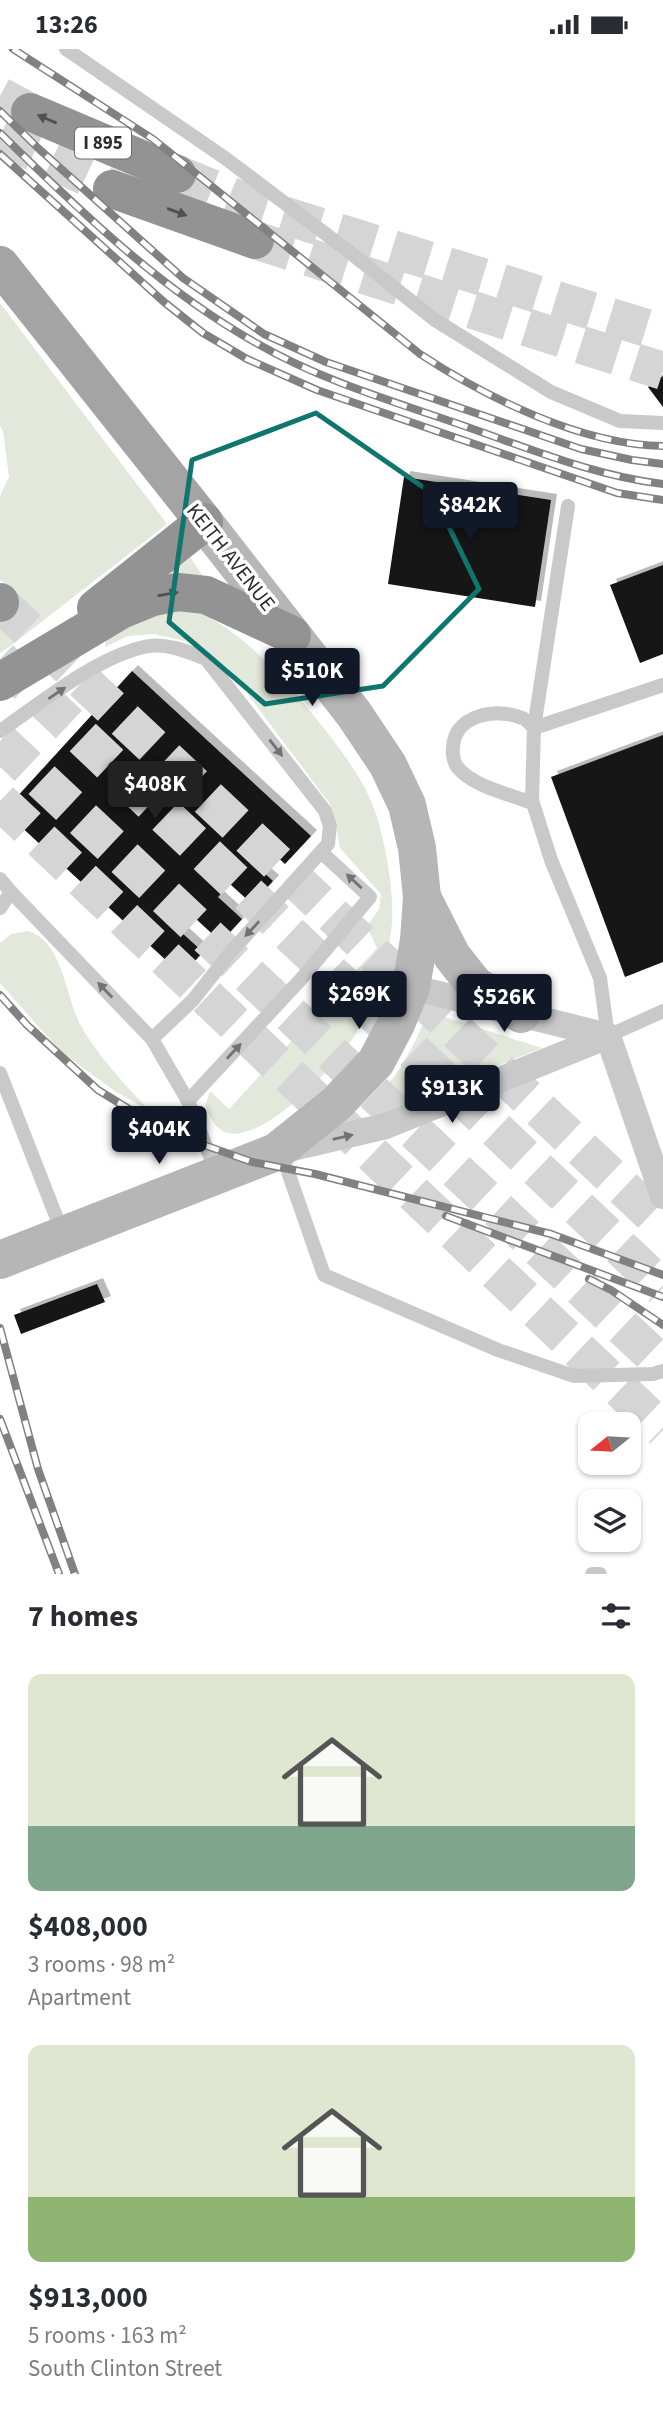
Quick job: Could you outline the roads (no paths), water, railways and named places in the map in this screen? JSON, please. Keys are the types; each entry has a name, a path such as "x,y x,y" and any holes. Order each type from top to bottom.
{"highway":[{"name":"I 895","path":"30,112 177,174"},
{"name":"I 895","path":"112,189 255,240"},
{"path":"11,676 204,522"},
{"path":"11,676 121,610 153,597 178,592 206,596 292,635"}],"main road":[{"name":"KEITH AVENUE","path":"0,265 354,714 388,765 410,816 417,848 422,897 419,940 411,987 396,1024 376,1062 336,1104 276,1152 0,1260"},
{"path":"422,897 452,956 475,985 521,1014"}],"street":[{"path":"411,987 608,1036"},
{"path":"276,1152 386,1126 608,1036"},
{"path":"608,1036 663,1196"}],"lane":[{"path":"66,49 225,157 447,328 551,392 620,421 663,423"},
{"path":"568,506 534,728 532,803 551,860 600,978 608,1036 663,1011"},
{"path":"0,731 103,662 145,646 181,649 206,659 325,811 330,826 328,844 230,953 193,1000 152,1039"},
{"path":"534,728 663,685"},
{"path":"532,803 478,783 457,767 452,750 455,733 468,720 491,713 522,718 534,728"},
{"path":"188,1101 302,978 370,897 321,852"},
{"path":"0,879 152,1039 188,1101 218,1176"},
{"path":"0,908 11,891"},
{"path":"0,1073 63,1235"},
{"path":"276,1152 287,1169 324,1275 498,1350 574,1376 653,1374 663,1371"},
{"path":"592,1574 600,1574"}],"tunnel":[{"path":"0,96 30,112"},
{"path":"0,136 112,189"},
{"path":"177,174 263,209 663,333"},
{"path":"255,240 663,371"},
{"path":"0,603 663,1225"},
{"path":"0,659 663,1288"},
{"path":"0,741 663,1365"},
{"path":"0,801 663,1430"}],"railway":[{"path":"13,49 153,139 420,354 446,371 505,402 568,428 632,444 663,446"},
{"path":"0,111 183,278 264,334 326,362 581,449 663,464"},
{"path":"0,133 60,191 155,274 222,323 258,344 309,370 362,391 565,461 613,475 663,484"},
{"path":"0,154 164,302 203,333 247,359 317,390 617,493 663,500"},
{"path":"0,995 27,1025 98,1090 137,1114 190,1140 252,1162 315,1174 551,1234 663,1275"},
{"path":"446,1216 663,1297"},
{"path":"589,1279 611,1290 663,1325"},
{"path":"0,1328 38,1469 75,1574"},
{"path":"0,1419 59,1574"}]}
